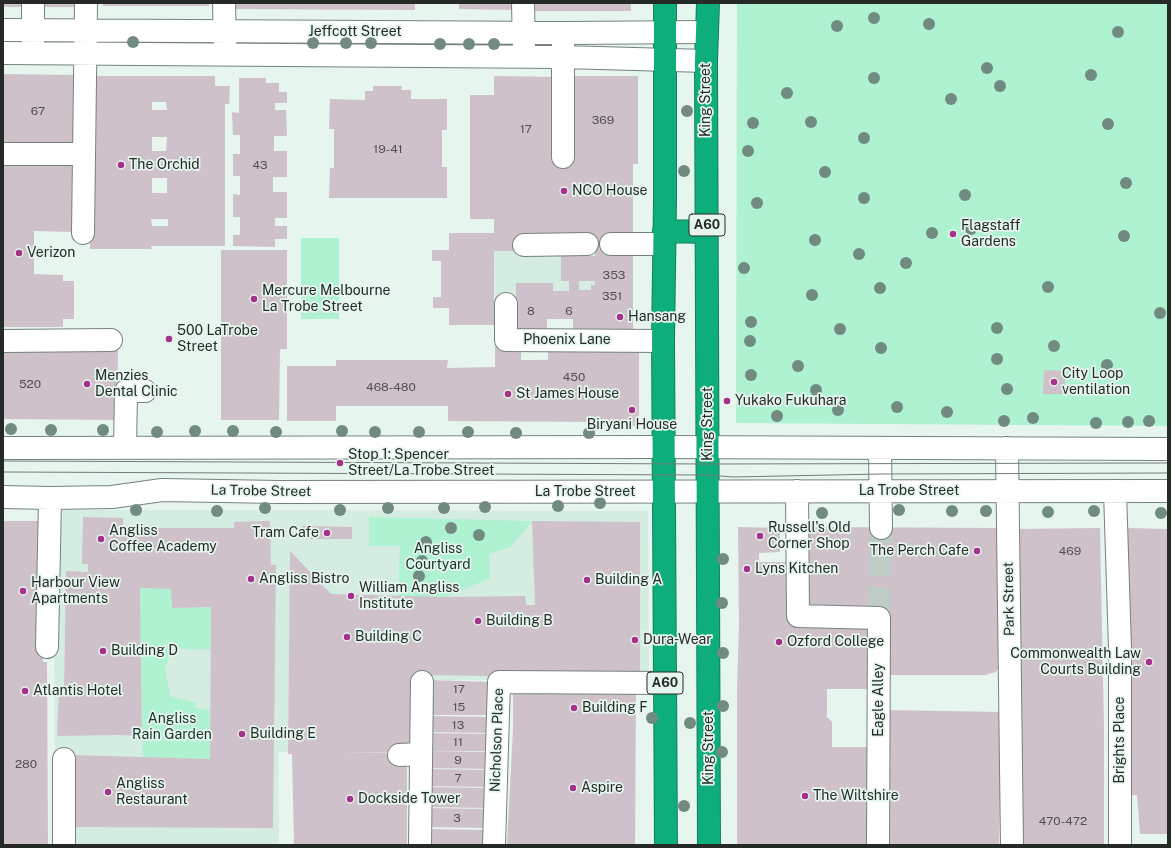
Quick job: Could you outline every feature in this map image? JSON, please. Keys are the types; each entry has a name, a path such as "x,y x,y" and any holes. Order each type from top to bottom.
{"highway":[{"name":"A60","path":"665,3 663,447 666,845"},
{"name":"King Street","path":"708,3 706,61 709,845"},
{"path":"664,238 707,232"}],"street":[{"path":"33,53 34,3"},
{"path":"82,234 86,3"},
{"path":"224,3 225,54"},
{"path":"523,3 524,57"},
{"name":"Jeffcott Street","path":"3,30 523,33 707,32"},
{"path":"563,33 563,157"},
{"name":"Jeffcott Street","path":"3,53 563,57 706,61"},
{"path":"3,154 84,154"},
{"path":"612,244 664,238"},
{"path":"524,245 587,244"},
{"name":"Phoenix Lane","path":"506,304 506,340 663,341"},
{"path":"3,341 111,340"},
{"path":"125,448 126,391 145,391"},
{"path":"3,448 708,447 1168,449"},
{"path":"880,448 881,528"},
{"name":"Park Street","path":"1007,448 1012,845"},
{"name":"La Trobe Street","path":"3,497 50,498 125,496 162,490 280,492 1168,491"},
{"name":"Eagle Alley","path":"798,491 798,616 879,613 878,845"},
{"name":"Brights Place","path":"1115,491 1120,649 1120,845"},
{"path":"47,647 50,498"},
{"path":"420,845 422,682"},
{"name":"Nicholson Place","path":"494,845 499,682 665,683"},
{"path":"399,755 421,754"},
{"path":"64,759 64,845"}],"shaded area":[{"path":"494,251 633,251 633,302 495,302"},
{"name":"William Angliss Institute","path":"54,510 648,511 649,681 420,680 420,752 278,752 279,845 55,845"}],"green space":[{"name":"Flagstaff Gardens","path":"737,3 1168,3 1168,426 736,423"},
{"path":"301,238 339,238 339,319 301,319"},
{"name":"Angliss Courtyard","path":"369,517 532,521 511,547 489,554 490,578 446,597 398,596 400,546 369,546"},
{"name":"Angliss Rain Garden","path":"140,588 171,589 172,608 211,607 210,650 172,648 165,669 170,696 196,703 195,708 210,710 210,759 143,757"}],"building":[{"path":"3,3 22,3 22,7 3,7"},
{"path":"38,3 80,3 80,7 38,7"},
{"path":"103,3 209,3 209,6 103,6"},
{"path":"230,3 415,3 415,10 230,9"},
{"path":"459,3 516,3 516,10 459,9"},
{"path":"528,3 631,3 631,11 528,11"},
{"path":"3,74 74,75 73,149 3,148"},
{"path":"90,76 215,76 215,86 230,86 229,104 225,104 225,246 151,246 152,249 90,249","holes":["152,102 166,102 167,110 152,110","152,137 167,137 166,151 152,151","152,178 167,178 167,193 152,193","151,219 168,219 168,226 152,226"]},
{"path":"494,76 638,76 638,164 633,164 633,334 573,333 573,319 547,319 547,334 516,334 516,283 553,283 553,291 569,291 569,281 561,281 561,256 595,256 595,251 494,251 494,325 449,325 449,308 433,308 433,297 441,297 441,261 432,261 432,250 449,250 449,233 494,233 494,219 470,219 470,95 494,95","holes":["579,281 595,281 595,285 591,285 591,290 579,290"]},
{"path":"239,78 266,78 266,83 279,83 279,92 287,92 287,103 275,103 275,110 286,110 287,136 274,136 274,151 287,151 287,177 273,177 273,192 287,192 287,218 275,218 275,226 287,226 287,239 275,239 275,247 233,246 233,235 240,235 240,217 233,217 233,194 240,195 240,176 233,176 233,154 240,154 240,135 233,135 232,112 239,113"},
{"path":"373,86 402,86 401,90 411,90 411,99 447,99 447,130 442,130 442,167 447,167 447,198 329,198 330,168 334,168 334,129 329,129 330,99 365,100 365,91 373,91"},
{"name":"Verizon","path":"3,161 74,162 74,232 34,231 34,274 63,275 63,281 74,281 74,319 63,319 63,327 3,327"},
{"name":"Mercure Melbourne La Trobe Street","path":"221,250 287,250 287,349 280,349 279,420 221,420"},
{"path":"495,347 521,347 521,360 548,360 548,351 639,348 639,419 637,419 637,426 605,426 605,423 600,422 448,421 448,406 336,406 336,421 287,421 287,366 336,366 336,360 448,360 447,368 495,367"},
{"path":"3,349 118,350 117,420 3,419"},
{"name":"City Loop ventilation","path":"1044,370 1065,371 1065,394 1043,394"},
{"path":"83,517 123,518 123,528 234,528 234,522 270,521 271,565 276,565 273,828 72,827 72,755 210,759 211,607 172,608 171,589 140,588 142,736 57,736 59,693 64,693 66,571 88,572 88,564 82,564"},
{"path":"3,521 42,521 43,662 47,662 48,845 3,845"},
{"path":"532,521 640,522 640,678 418,675 417,751 342,753 407,752 407,845 294,845 292,754 288,754 290,551 331,594 446,597 525,596 526,605 535,605"},
{"name":"Tram Cafe","path":"302,526 352,527 352,539 302,539"},
{"path":"738,527 780,528 780,552 759,553 759,562 792,562 793,625 871,625 871,689 827,689 827,717 832,722 832,747 873,747 873,845 737,845 737,689 739,625"},
{"path":"805,527 1001,528 1002,662 996,672 985,675 887,675 886,609 806,609"},
{"path":"1100,528 1104,728 1104,845 1020,845 1016,529"},
{"name":"Commonwealth Law Courts Building","path":"1127,528 1168,529 1168,834 1140,834 1137,795 1131,795"},
{"path":"426,680 492,682 491,715 426,715"},
{"name":"Aspire","path":"513,686 636,687 635,845 507,845 513,729"},
{"path":"885,710 1002,712 999,845 883,845"},
{"path":"426,716 491,717 491,733 426,732"},
{"path":"426,733 490,734 490,751 426,751"},
{"path":"425,751 490,752 490,769 425,768"},
{"path":"425,769 490,770 490,787 425,786"},
{"path":"425,787 490,788 489,808 425,807"},
{"path":"425,808 490,809 489,828 424,827"},
{"path":"424,829 489,830 489,845 424,845"}],"tunnel":[{"path":"879,609 881,528"}],"tram line":[{"path":"3,461 708,464 1168,463"},
{"path":"3,472 708,475 733,477 880,474 1168,473"}],"place":[{"name":"The Orchid","path":"121,165"},
{"name":"NCO House","path":"564,191"},
{"name":"Flagstaff Gardens","path":"953,234"},
{"name":"Verizon","path":"19,253"},
{"name":"Mercure Melbourne La Trobe Street","path":"254,299"},
{"name":"Hansang","path":"620,317"},
{"name":"500 LaTrobe Street","path":"169,339"},
{"name":"City Loop ventilation","path":"1054,382"},
{"name":"Menzies Dental Clinic","path":"87,384"},
{"name":"St James House","path":"508,394"},
{"name":"Yukako Fukuhara","path":"727,401"},
{"name":"Biryani House","path":"632,410"},
{"name":"Stop 1: Spencer Street/La Trobe Street","path":"340,463"},
{"name":"Tram Cafe","path":"327,533"},
{"name":"Russell's Old Corner Shop","path":"760,536"},
{"name":"Angliss Coffee Academy","path":"101,539"},
{"name":"The Perch Cafe","path":"977,551"},
{"name":"Lyns Kitchen","path":"747,569"},
{"name":"Angliss Bistro","path":"251,579"},
{"name":"Building A","path":"587,580"},
{"name":"Harbour View Apartments","path":"23,591"},
{"name":"William Angliss Institute","path":"351,596"},
{"name":"Building B","path":"478,621"},
{"name":"Building C","path":"347,637"},
{"name":"Dura-Wear","path":"635,640"},
{"name":"Ozford College","path":"779,642"},
{"name":"Building D","path":"103,651"},
{"name":"Commonwealth Law Courts Building","path":"1149,662"},
{"name":"Atlantis Hotel","path":"25,691"},
{"name":"Building F","path":"574,708"},
{"name":"Building E","path":"242,734"},
{"name":"Aspire","path":"573,788"},
{"name":"Angliss Restaurant","path":"108,792"},
{"name":"The Wiltshire","path":"805,796"},
{"name":"Dockside Tower","path":"350,799"}]}
